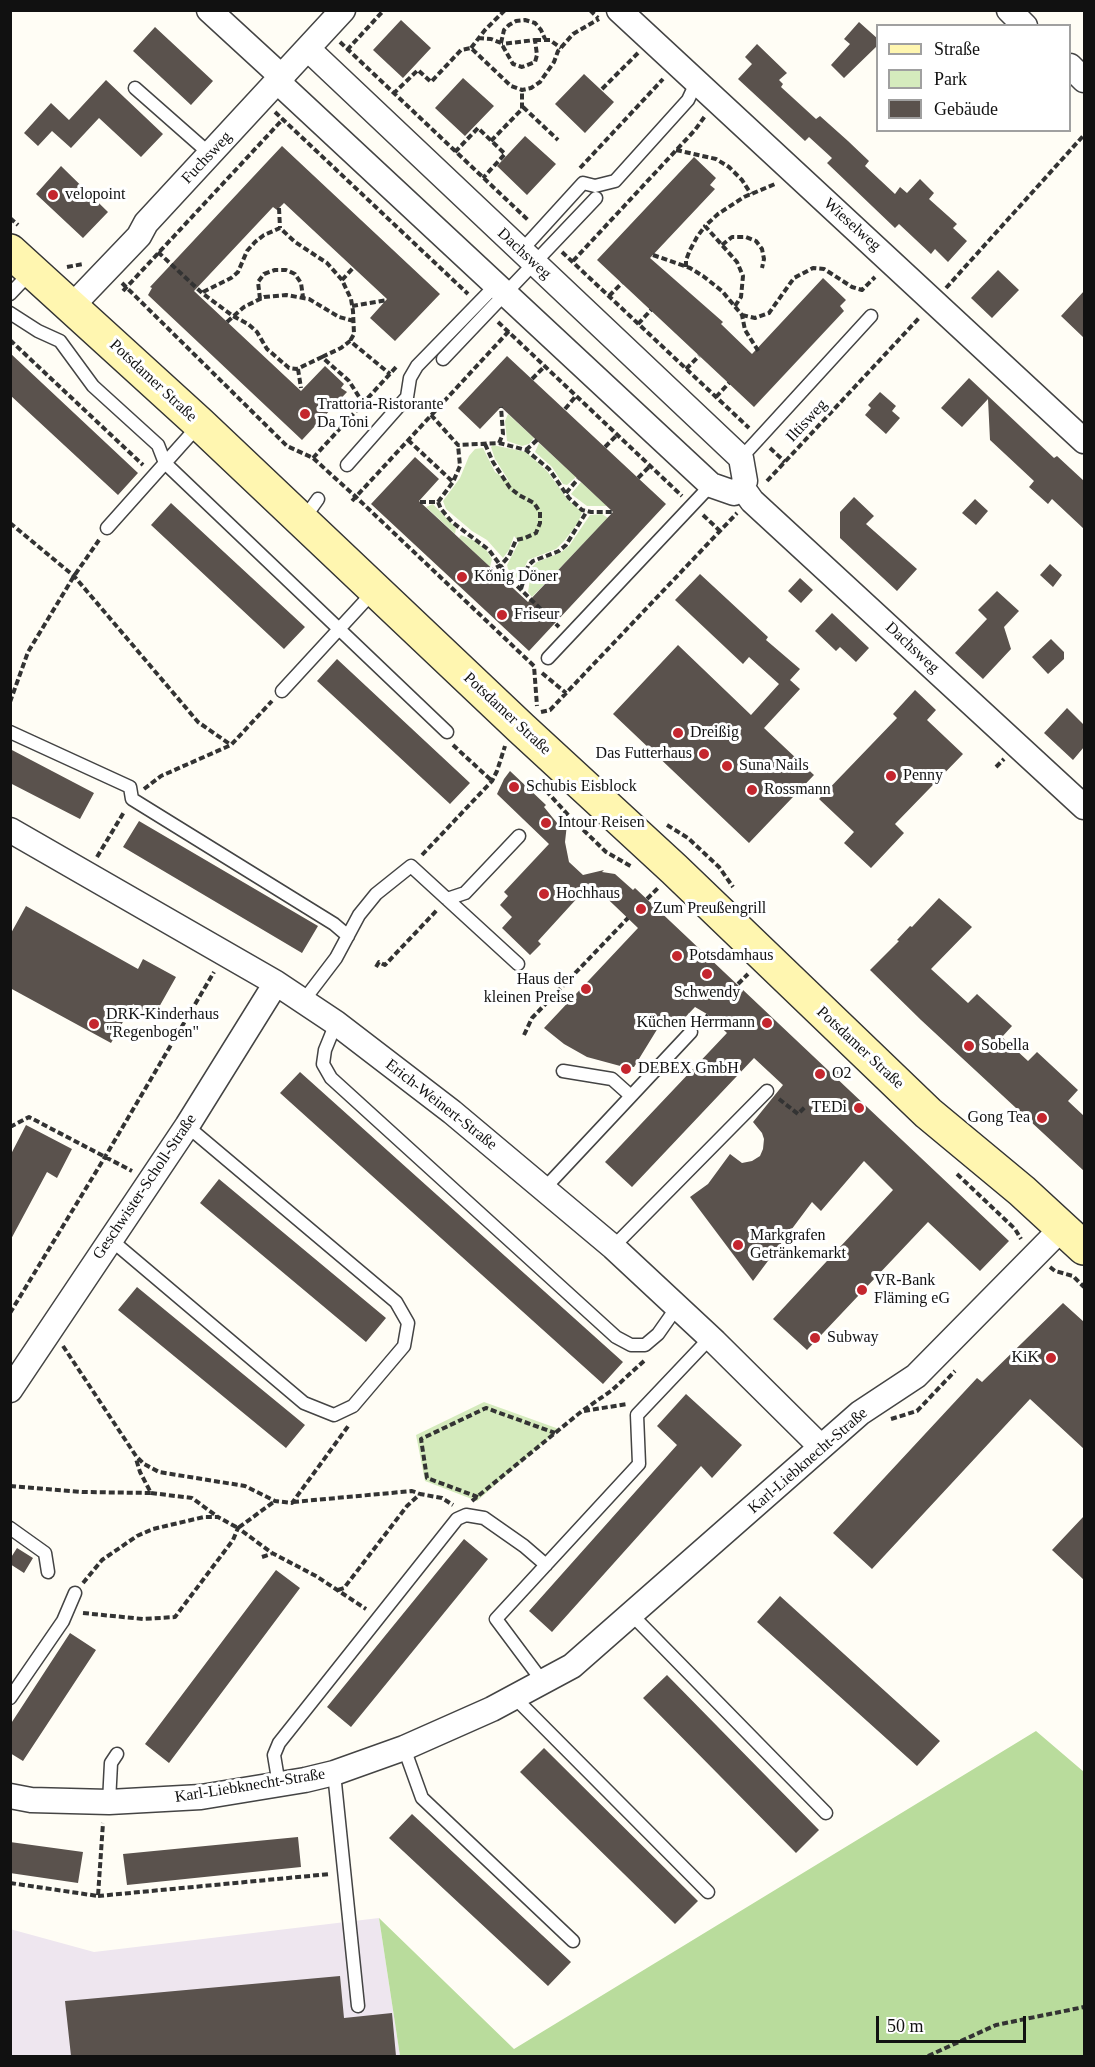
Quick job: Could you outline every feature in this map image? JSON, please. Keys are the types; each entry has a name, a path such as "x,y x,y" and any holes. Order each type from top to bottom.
{"main road":[{"name":"Potsdamer Straße","path":"35,263 72,306 200,424 310,510 375,590 674,869 928,1113 1022,1191 1073,1238"}],"street":[{"path":"209,10 280,80 299,102 711,484 734,493 746,493 741,458"},
{"name":"Fuchsweg","path":"72,306 108,270 139,236 146,223 344,10"},
{"path":"1009,10 1023,24"},
{"name":"Wieselweg","path":"609,15 696,83 1084,441"},
{"name":"Dachsweg","path":"308,49 741,458"},
{"path":"1071,67 1084,80"},
{"name":"Dachsweg","path":"746,493 1084,807"},
{"name":"Erich-Weinert-Straße","path":"13,837 87,873 276,982 336,1023 452,1112 613,1247 710,1338 821,1448"},
{"name":"Geschwister-Scholl-Straße","path":"10,1390 187,1126 276,982"},
{"name":"Karl-Liebknecht-Straße","path":"10,1796 106,1812 279,1785 334,1773 404,1748 492,1709 572,1666 860,1413 916,1376 1073,1238"}],"lane":[{"path":"443,359 527,257 583,183 596,186 615,181 688,100 696,83"},
{"path":"135,88 210,154"},
{"path":"527,257 596,198"},
{"path":"10,294 35,263"},
{"path":"347,465 407,398 410,378 417,366 500,290"},
{"path":"10,313 38,331 60,341 93,386 158,445 165,463 447,732"},
{"path":"741,458 871,316"},
{"path":"107,528 200,424"},
{"path":"548,658 711,484"},
{"path":"282,691 375,590"},
{"path":"10,732 130,787 132,799 334,924 348,936"},
{"path":"447,899 465,893 519,836"},
{"path":"304,1000 336,958 359,915 375,894 411,866 518,963"},
{"path":"336,1023 325,1050 323,1064 331,1078 616,1337 631,1345 645,1345 658,1334 677,1307"},
{"path":"544,1189 691,1032"},
{"path":"563,1071 612,1079 631,1096"},
{"path":"613,1247 767,1091"},
{"path":"110,1239 304,1403 334,1415 353,1406 404,1346 408,1323 396,1302 187,1126"},
{"path":"543,1682 496,1619 639,1464 637,1415 710,1338"},
{"path":"279,1785 274,1755 279,1743 464,1513 484,1518 524,1546 546,1565"},
{"path":"10,1528 45,1553 48,1572"},
{"path":"10,1698 63,1621 75,1593"},
{"path":"631,1614 826,1813"},
{"path":"514,1697 708,1892"},
{"path":"404,1748 422,1798 573,1941"},
{"path":"106,1812 111,1762 117,1754"},
{"path":"334,1773 358,2006"}],"path":[{"path":"329,69 384,10"},
{"path":"393,94 418,70 431,82 461,50 471,48 505,10"},
{"path":"471,48 511,86 522,90 531,88 540,82 561,48 573,34 609,15"},
{"path":"535,40 537,55 535,62 522,67 513,64 502,44 504,30 516,21 525,20 535,23 542,30 545,39"},
{"path":"478,38 491,39 502,44 545,39 561,48"},
{"path":"602,89 638,53"},
{"path":"522,90 523,107 558,140"},
{"path":"124,289 299,102"},
{"path":"491,141 523,107"},
{"path":"455,152 478,128 505,154 483,177"},
{"name":"Iltisweg","path":"534,666 535,701 539,712 550,710 746,493 933,303 1084,135"},
{"path":"676,150 716,159 729,167 742,180 751,194"},
{"path":"686,267 690,250 705,226 718,214 751,194 775,183"},
{"path":"158,252 202,293 248,324 257,332 267,349 289,368 298,369 350,341 354,334 354,321 352,306 342,280 327,263 295,242 280,228 279,208"},
{"path":"705,226 737,262 743,276 741,297 735,306"},
{"path":"202,293 231,278 238,272 255,242 280,228"},
{"path":"722,245 732,237 746,237 756,241 762,249 764,259 762,268"},
{"path":"653,255 704,276 722,291 742,315 745,330 759,352"},
{"path":"35,263 96,263 108,270 124,289 287,446 313,458 534,666 566,693"},
{"path":"342,280 353,268"},
{"path":"742,315 755,318 769,313 794,278 813,268 824,269 852,287 862,290 876,276"},
{"path":"260,299 258,282 264,274 275,270 286,270 295,274 301,283 303,297"},
{"path":"609,296 622,283"},
{"path":"227,322 260,299 286,295 309,299 339,317 354,321"},
{"path":"352,306 387,300"},
{"path":"638,324 651,310"},
{"path":"350,341 390,374"},
{"path":"262,355 267,349"},
{"path":"687,369 699,356"},
{"path":"322,357 349,381 363,403"},
{"path":"532,379 544,366"},
{"path":"298,369 301,388"},
{"path":"716,397 729,383"},
{"path":"565,410 576,396"},
{"path":"499,443 503,434 501,407"},
{"path":"431,415 458,444 460,466 453,482 438,502"},
{"path":"605,447 618,435"},
{"path":"408,440 453,482"},
{"path":"526,450 537,440"},
{"path":"458,444 499,443 526,450 549,469 566,493 582,510 613,512"},
{"path":"485,444 493,462 510,488 534,503 540,512 540,523 536,533 516,540 509,556 501,565 493,569"},
{"path":"638,478 650,466"},
{"path":"566,493 578,479"},
{"path":"420,502 438,502"},
{"path":"438,502 452,522 489,550 521,590 569,636"},
{"path":"521,590 528,566 533,561 559,551 566,545 587,511"},
{"path":"10,523 74,576 198,722 231,745"},
{"path":"10,702 28,652 74,576 107,528"},
{"path":"457,536 462,530"},
{"path":"87,873 132,799 161,776 231,745 282,691"},
{"path":"411,866 492,781 506,744"},
{"path":"647,899 661,885"},
{"path":"376,966 379,962 385,965 447,899"},
{"path":"524,1035 532,1018 628,918"},
{"path":"10,1313 225,953"},
{"path":"767,1091 798,1114 805,1107"},
{"path":"10,1127 29,1117 149,1180"},
{"path":"1049,1275 1055,1271 1073,1276 1084,1287"},
{"path":"51,1328 135,1456 159,1473 245,1485 275,1501 292,1503 412,1491 442,1498 464,1513 478,1497 582,1411 611,1391 646,1359"},
{"path":"885,1421 917,1411 957,1368"},
{"path":"582,1411 651,1400"},
{"path":"292,1503 351,1422 353,1406"},
{"path":"478,1497 428,1478 421,1439 486,1408 555,1433"},
{"path":"135,1456 140,1472 152,1493"},
{"path":"10,1486 192,1497 272,1553 316,1576 380,1618"},
{"path":"337,1591 344,1588 407,1506 420,1494"},
{"path":"68,1611 143,1619 175,1617 233,1540 238,1528 275,1501"},
{"path":"75,1593 102,1560 137,1536 171,1524 218,1516"},
{"path":"262,1557 272,1553"},
{"path":"92,1822 106,1812"},
{"path":"98,1896 106,1812"},
{"path":"10,1883 98,1896 345,1873"},
{"path":"928,2056 996,2025 1084,2007"}],"shaded area":[{"path":"379,1918 400,2056 11,2056 10,1929 94,1952"}],"green space":[{"path":"508,414 534,438 529,444 522,446 507,441 505,421"},
{"path":"539,443 576,477 567,485 563,484 552,467 535,452"},
{"path":"493,445 526,452 547,471 568,500 582,512 578,523 556,549 528,560 519,580 507,565 519,542 514,536 503,558 487,540 472,531 446,509 443,501 460,478 469,456 475,449 483,448 495,472 509,481 495,459 491,447"},
{"path":"581,482 607,506 587,506 571,494"},
{"path":"433,504 456,528 455,534 426,507"},
{"path":"602,514 608,518 532,597 528,592 532,567 537,562 560,553 569,546 590,515"},
{"path":"461,535 475,541 487,551 492,559 490,567 459,538"},
{"path":"484,1402 559,1429 477,1501 425,1481 416,1435"},
{"path":"1036,1731 1084,1772 1084,2056 400,2056 379,1918 514,2049"}],"building":[{"path":"401,20 431,48 403,78 373,50"},
{"path":"859,22 876,37 876,47 844,78 831,65 850,44 844,39"},
{"path":"155,27 213,81 191,105 133,51"},
{"path":"757,44 787,73 779,80 783,84 781,87 816,119 820,116 848,141 869,161 865,166 895,194 900,187 907,193 920,179 934,193 929,199 957,224 953,228 967,241 948,262 935,249 931,254 899,224 895,228 827,163 832,158 809,137 805,141 738,79 752,64 745,57"},
{"path":"584,74 614,102 585,133 555,104"},
{"path":"463,78 494,106 465,136 435,108"},
{"path":"106,80 163,134 141,157 99,118 71,148 52,131 38,146 24,133 51,103 69,120"},
{"path":"525,136 556,164 527,195 497,166"},
{"path":"282,146 440,294 395,341 370,318 387,299 284,203 277,210 273,207 194,291 301,391 325,366 344,384 341,388 347,392 302,440 148,295 152,288 150,287"},
{"path":"694,157 716,178 710,185 715,189 650,258 723,322 721,324 752,354 823,278 846,300 840,306 844,311 754,407 597,260"},
{"path":"61,166 108,212 83,238 36,194"},
{"path":"998,270 1019,290 992,318 971,298"},
{"path":"1084,291 1084,338 1061,316"},
{"path":"10,353 138,473 118,495 10,395"},
{"path":"507,356 666,504 529,651 371,504 415,457 439,479 419,501 528,602 613,512 501,407 480,429 458,408"},
{"path":"969,378 1054,458 1057,456 1084,481 1084,529 1052,499 1048,504 1029,487 1034,481 990,440 988,399 962,427 941,408"},
{"path":"880,392 896,406 892,411 900,418 886,434 865,415 871,408 868,405"},
{"path":"854,497 874,516 866,524 917,569 897,591 840,538 840,512"},
{"path":"975,499 988,511 976,525 962,513"},
{"path":"171,503 305,627 284,649 151,525"},
{"path":"1050,564 1062,575 1053,587 1040,575"},
{"path":"700,574 768,637 766,640 800,669 790,680 800,689 764,728 814,775 749,843 613,714 678,645 751,715 779,684 749,657 743,664 675,600"},
{"path":"800,578 813,590 801,603 788,591"},
{"path":"997,591 1019,611 1004,627 1011,649 983,679 955,653 987,619 978,610"},
{"path":"832,613 869,648 856,662 840,647 836,651 815,631"},
{"path":"1051,639 1064,652 1064,659 1048,674 1032,657"},
{"path":"337,659 470,783 450,804 317,681"},
{"name":"Penny","path":"915,690 936,710 927,720 963,754 895,824 904,833 871,868 844,843 854,832 819,799 897,718 893,714"},
{"path":"1067,708 1084,725 1084,747 1073,760 1044,733"},
{"path":"10,749 94,793 80,819 10,783"},
{"path":"510,771 546,805 544,807 562,829 567,824 565,842 569,862 583,875 604,870 602,872 615,874 633,890 635,888 1009,1241 980,1271 928,1222 807,1350 773,1319 893,1190 864,1161 821,1211 812,1202 753,1281 690,1197 708,1184 730,1154 742,1163 760,1156 764,1139 753,1122 783,1085 754,1058 632,1187 605,1162 727,1033 707,1014 695,1007 675,1028 661,1023 634,1067 624,1067 587,1057 564,1044 544,1028 638,928 591,883 538,941 541,944 530,955 502,928 512,917 500,905 508,896 504,892 549,844 497,794"},
{"path":"139,821 318,926 302,953 123,847"},
{"path":"939,898 972,927 931,969 968,1003 977,994 1012,1026 1002,1037 1028,1061 1037,1052 1078,1090 1068,1101 1084,1116 1084,1171 870,970"},
{"path":"26,906 138,969 143,959 176,977 154,1016 133,1004 111,1043 10,988 10,935"},
{"path":"300,1072 623,1362 603,1384 280,1093"},
{"path":"26,1125 72,1149 57,1178 47,1172 10,1241 10,1156"},
{"path":"219,1179 386,1318 366,1342 200,1203"},
{"path":"137,1287 305,1425 286,1448 118,1310"},
{"path":"1063,1303 1084,1322 1084,1449 1030,1399 872,1569 833,1533 977,1378 982,1382"},
{"path":"686,1394 742,1445 712,1478 701,1466 552,1632 529,1611 677,1445 657,1426"},
{"path":"1084,1516 1084,1580 1052,1550"},
{"path":"464,1539 488,1559 351,1727 327,1707"},
{"path":"17,1548 33,1558 24,1573 10,1564 10,1559"},
{"path":"276,1570 300,1588 169,1763 145,1744"},
{"path":"780,1596 940,1741 917,1766 757,1622"},
{"path":"70,1633 96,1650 23,1761 10,1753 10,1725"},
{"path":"667,1675 819,1830 796,1853 643,1698"},
{"path":"544,1748 698,1901 675,1924 520,1772"},
{"path":"412,1814 571,1962 548,1986 389,1838"},
{"path":"298,1837 301,1867 127,1885 123,1854"},
{"path":"10,1842 83,1852 78,1883 10,1873"},
{"path":"340,1976 344,2018 392,2013 396,2056 71,2056 65,2001"}],"place":[{"name":"velopoint","path":"53,195"},
{"name":"Trattoria-Ristorante Da Toni","path":"305,414"},
{"name":"König Döner","path":"462,577"},
{"name":"Friseur","path":"502,615"},
{"name":"Dreißig","path":"678,733"},
{"name":"Das Futterhaus","path":"704,754"},
{"name":"Suna Nails","path":"727,766"},
{"name":"Penny","path":"891,776"},
{"name":"Schubis Eisblock","path":"514,787"},
{"name":"Rossmann","path":"752,790"},
{"name":"Intour Reisen","path":"546,823"},
{"name":"Hochhaus","path":"544,894"},
{"name":"Zum Preußengrill","path":"641,909"},
{"name":"Potsdamhaus","path":"677,956"},
{"name":"Schwendy","path":"707,974"},
{"name":"Haus der kleinen Preise","path":"586,989"},
{"name":"Küchen Herrmann","path":"767,1023"},
{"name":"DRK-Kinderhaus \"Regenbogen\"","path":"94,1024"},
{"name":"Sobella","path":"969,1046"},
{"name":"DEBEX GmbH","path":"626,1069"},
{"name":"O2","path":"820,1074"},
{"name":"TEDi","path":"859,1108"},
{"name":"Gong Tea","path":"1042,1118"},
{"name":"Markgrafen Getränkemarkt","path":"738,1245"},
{"name":"VR-Bank Fläming eG","path":"862,1290"},
{"name":"Subway","path":"815,1338"},
{"name":"KiK","path":"1051,1358"}]}
